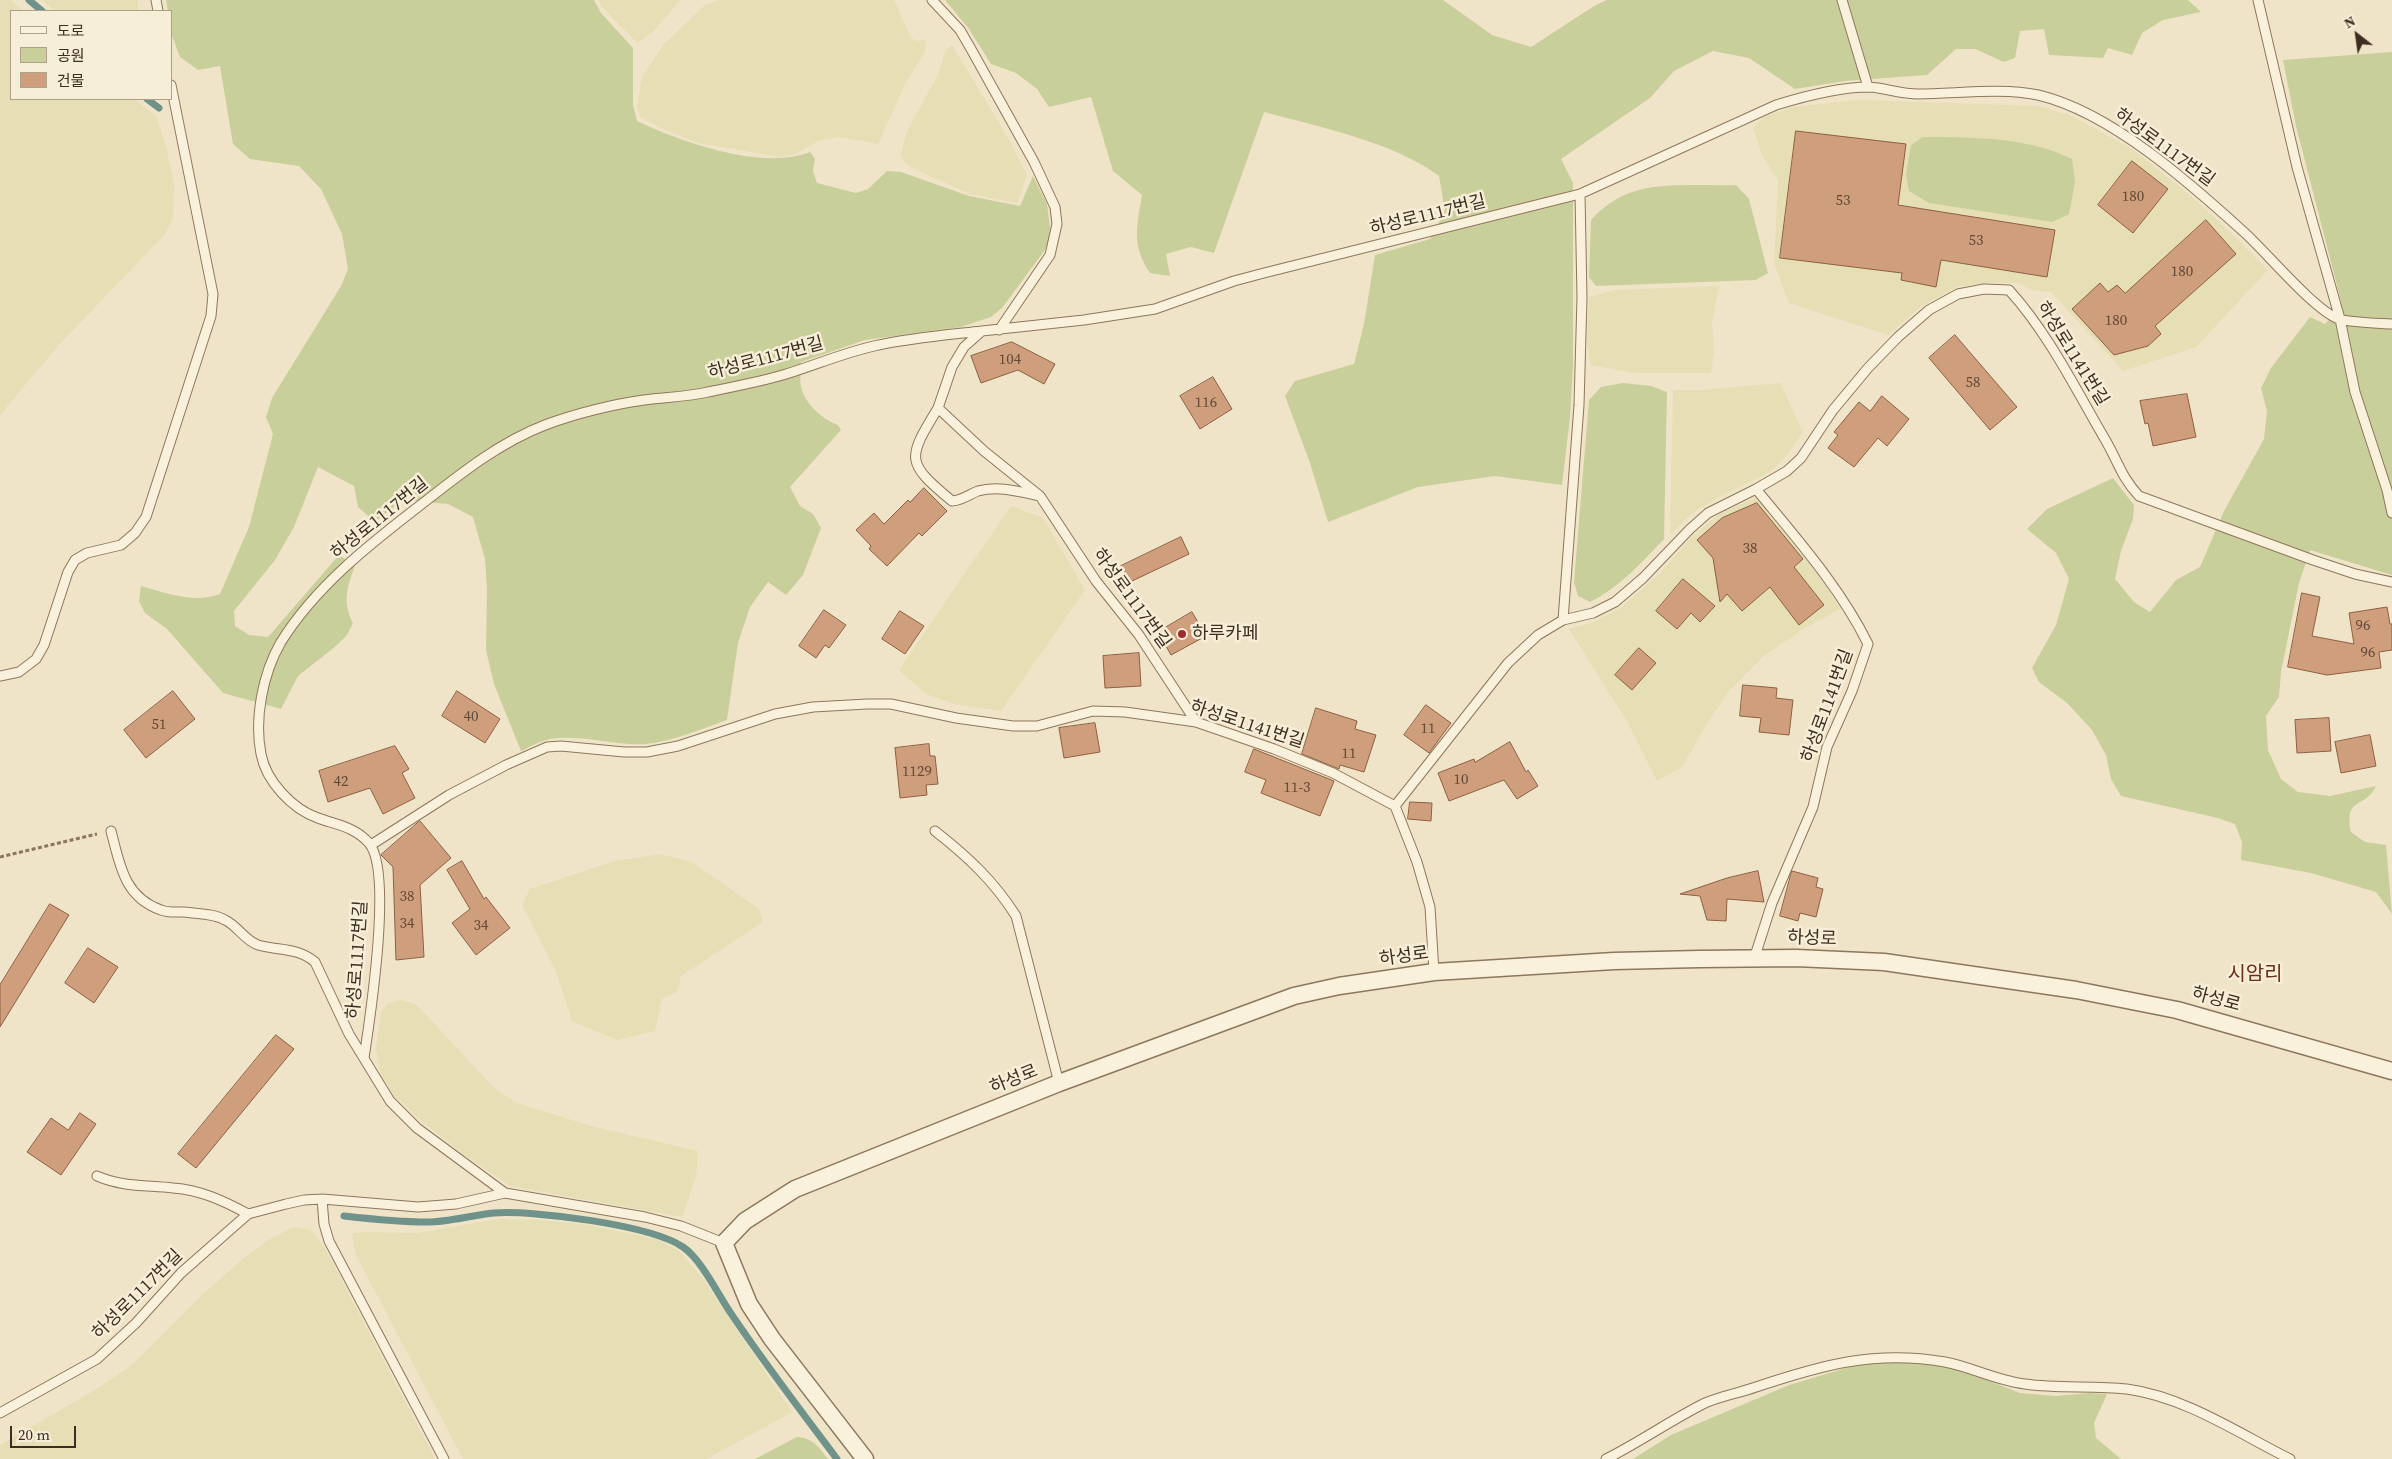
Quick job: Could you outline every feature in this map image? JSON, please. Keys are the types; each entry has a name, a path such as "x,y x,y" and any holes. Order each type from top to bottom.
{"street":[{"name":"하성로","path":"724,1243 745,1221 795,1189 1060,1083 1294,996 1339,986 1434,972 1614,961 1754,958 1884,962 2076,990 2177,1010 2392,1071"},
{"path":"724,1243 749,1304 772,1339 865,1459"}],"lane":[{"path":"932,0 960,30 1034,162 1055,207 1057,224 1050,256 999,330"},
{"path":"1842,0 1868,87"},
{"path":"2258,0 2297,167 2340,319 2356,392 2387,490 2392,513"},
{"name":"하성로1117번길","path":"364,1058 381,912 378,871 371,845 357,832 338,823 318,818 297,806 282,793 267,772 261,755 258,721 265,682 280,645 300,615 369,545 484,456 546,424 640,401 703,394 782,375 824,360 875,346 982,331 1110,317 1155,309 1234,281 1580,194 1776,105 1803,97 1868,87 1913,94 2010,92 2039,96 2067,105 2103,123 2138,145 2193,187 2246,234 2322,311 2340,319 2392,324"},
{"path":"0,676 19,672 36,660 44,645 68,572 75,560 87,553 120,545 135,533 146,517 211,316 213,294 172,89"},
{"path":"1563,620 1579,405 1582,298 1580,194"},
{"name":"하성로1141번길","path":"371,845 449,795 506,765 547,747 561,746 624,752 647,752 678,746 774,714 813,707 892,704 956,718 1014,726 1037,726 1093,711 1125,712 1196,722 1274,749 1333,773 1396,806 1508,663 1538,635 1563,620 1593,613 1615,602 1643,578 1708,513 1756,490 1787,471 1802,458 1833,410 1868,368 1898,337 1929,310 1958,294 1984,289 2009,290 2030,313 2112,452 2126,482 2139,496 2355,574 2392,582"},
{"path":"982,331 964,347 952,366 938,408 918,441 914,454 918,469 952,501 964,500 978,491 1000,488 1040,496"},
{"name":"하성로1117번길","path":"938,408 984,451 1040,496 1096,581 1139,635 1196,722"},
{"name":"하성로1141번길","path":"1754,958 1772,903 1813,807 1827,747 1858,675 1868,644 1856,620 1808,553 1756,490"},
{"path":"1396,806 1422,876 1430,907 1434,972"},
{"name":"하성로1117번길","path":"111,831 121,871 130,888 146,901 162,911 210,915 226,920 249,942 266,947 294,950 305,954 315,962 349,1034 372,1075 390,1101 418,1128 505,1193"},
{"path":"935,831 979,868 1002,893 1016,916 1060,1083"},
{"path":"97,1176 114,1184 174,1188 217,1197 248,1214"},
{"name":"하성로1117번길","path":"0,1413 96,1359 136,1323 181,1273 248,1214 304,1200 322,1199 418,1207 456,1204 505,1193 645,1217 681,1226 724,1243"},
{"path":"322,1199 324,1224 329,1241 444,1459"},
{"path":"1606,1459 1706,1403 1818,1367 1850,1360 1891,1358 1944,1362 1978,1370 2011,1382 2044,1387 2086,1386 2128,1389 2159,1396 2195,1410 2290,1459"}],"path":[{"path":"0,857 111,831"}],"shaded area":[{"path":"0,0 11,0 23,10 10,10 10,100 135,100 156,116 166,146 174,185 173,219 164,235 58,346 0,415"},
{"path":"42,0 138,0 138,10 54,10"},
{"path":"598,0 680,0 654,31 637,43 604,9"},
{"path":"719,0 894,0 911,38 917,41 926,39 925,52 906,82 878,144 839,137 818,141 796,154 780,157 698,143 663,129 640,117 637,106 642,78 663,45 705,5"},
{"path":"952,45 1009,140 1027,175 1017,203 970,194 910,167 904,162 901,153 908,129 938,75 945,51"},
{"path":"1857,100 2039,106 2072,116 2132,149 2180,187 2223,225 2268,270 2196,347 2123,371 2051,292 2032,290 2017,283 1983,283 1956,287 1920,307 1888,335 1789,303 1774,263 1778,181 1762,155 1753,127 1764,117 1793,107"},
{"path":"1719,286 1712,323 1714,353 1711,373 1634,373 1591,365 1587,342 1589,297 1615,290"},
{"path":"1780,383 1803,432 1788,454 1770,472 1719,497 1691,514 1670,535 1673,390 1701,390"},
{"path":"1757,497 1816,570 1840,609 1802,630 1765,655 1729,691 1703,730 1682,767 1657,781 1628,723 1569,629 1594,622 1621,608 1658,575 1693,536 1719,514"},
{"path":"1011,506 1043,518 1085,590 1001,711 954,704 926,694 899,670"},
{"path":"660,854 692,862 759,909 763,922 681,976 677,992 662,999 655,1031 617,1040 572,1021 555,969 522,905 530,889 615,861"},
{"path":"400,1000 416,1004 494,1088 517,1103 591,1126 698,1151 696,1177 682,1217 510,1186 463,1154 418,1118 393,1094 381,1075 376,1049 381,1011 388,1004"},
{"path":"498,1219 582,1224 656,1239 678,1250 701,1276 792,1412 707,1459 463,1459 356,1255 352,1233 417,1233"},
{"path":"294,1227 311,1230 326,1250 435,1459 0,1459 0,1445 93,1391 132,1365 204,1293 244,1258 273,1237"}],"green space":[{"path":"166,0 594,0 601,13 633,48 633,105 637,121 676,137 722,152 769,158 791,157 810,152 815,159 813,171 817,183 856,193 868,189 887,171 901,172 969,196 1020,206 1033,176 1047,204 1051,235 1045,250 1002,308 991,317 961,327 865,340 801,362 801,383 804,396 817,412 827,420 838,425 841,430 790,487 800,506 813,514 821,528 803,575 786,595 768,582 750,607 738,643 727,720 667,740 646,744 562,738 546,740 521,751 494,684 486,650 487,589 485,559 473,517 448,504 403,500 375,522 358,507 354,486 318,467 294,527 275,560 234,611 235,626 249,635 268,637 339,555 355,566 347,595 348,608 353,623 347,635 298,676 281,709 223,693 167,629 145,613 139,601 141,586 191,598 210,597 220,594 249,527 273,434 266,417 272,398 341,286 348,269 342,234 321,189 299,166 250,159 233,144 220,66 198,70 180,57 172,36 172,10 168,10"},
{"path":"945,0 1443,0 1492,35 1531,47 1594,6 1607,0 2188,0 2201,12 2163,20 2142,33 2132,55 2108,48 2103,58 2049,55 2044,29 2020,31 2015,58 2004,62 1975,49 1956,49 1927,75 1845,81 1795,89 1749,58 1713,51 1674,71 1650,98 1561,159 1573,183 1573,365 1570,417 1562,485 1495,476 1418,487 1328,522 1310,463 1285,396 1295,381 1354,364 1364,324 1375,255 1430,239 1445,211 1439,176 1421,164 1378,145 1332,130 1264,112 1214,253 1191,247 1166,254 1170,276 1150,273 1140,253 1137,235 1142,195 1113,171 1091,97 1049,107 1037,89 1016,73 991,64 969,29"},
{"path":"2392,52 2392,575 2310,550 2299,583 2281,672 2279,697 2266,716 2268,750 2281,779 2298,792 2330,796 2376,786 2350,813 2351,832 2365,842 2386,845 2392,914 2376,892 2311,873 2241,860 2242,842 2235,824 2218,818 2121,796 2111,779 2106,755 2092,730 2067,703 2039,682 2032,668 2056,625 2069,579 2056,553 2027,529 2047,509 2113,478 2134,505 2133,519 2121,551 2115,579 2134,602 2150,612 2176,580 2200,567 2224,511 2264,439 2267,411 2261,388 2271,368 2310,317 2325,324 2342,305 2296,126 2283,60"},
{"path":"1923,137 1980,138 2018,142 2037,146 2072,159 2075,182 2069,214 2052,222 1929,203 1909,191 1906,174 1911,145"},
{"path":"1736,185 1749,199 1768,273 1756,280 1596,286 1589,277 1591,220 1615,200 1632,192 1656,187"},
{"path":"1623,383 1651,386 1667,392 1664,539 1621,582 1590,602 1578,596 1574,582 1589,400 1601,387"},
{"path":"1895,1361 1954,1367 2020,1393 2056,1396 2089,1393 2107,1394 2094,1423 2096,1438 2121,1459 1633,1459 1671,1435 1789,1385 1863,1363"},
{"path":"797,1437 811,1441 828,1459 755,1459"}],"building":[{"path":"1796,131 1906,144 1898,205 2055,230 2047,277 1941,260 1936,287 1901,280 1902,273 1780,258"},
{"path":"2132,161 2168,189 2133,233 2098,205"},
{"path":"2206,220 2236,254 2155,326 2161,334 2148,346 2114,355 2072,309 2100,283 2108,292 2117,285 2125,293"},
{"path":"1955,335 2017,407 1990,430 1929,358"},
{"path":"1012,342 1055,364 1044,384 1018,370 981,383 971,356"},
{"path":"1213,377 1232,409 1200,429 1180,396"},
{"path":"2187,394 2196,437 2153,446 2148,423 2145,424 2140,401"},
{"path":"1882,396 1909,419 1887,446 1878,438 1854,467 1828,448 1838,435 1834,432 1859,402 1870,411"},
{"path":"924,488 947,511 922,536 919,533 887,566 869,549 871,546 856,530 874,513 884,524 908,500 910,502"},
{"path":"1757,503 1803,559 1794,567 1824,605 1799,625 1770,587 1742,611 1727,594 1720,602 1713,558 1697,540 1722,518"},
{"path":"1181,537 1189,554 1130,582 1121,566"},
{"path":"1683,579 1715,606 1700,622 1691,613 1677,629 1656,611"},
{"path":"2302,593 2320,597 2312,636 2354,644 2349,613 2387,607 2390,624 2392,624 2392,650 2379,652 2381,668 2327,675 2288,667"},
{"path":"824,610 846,625 829,648 825,645 816,658 799,646"},
{"path":"900,611 924,626 905,654 882,639"},
{"name":"하루카페","path":"1192,612 1206,636 1171,655 1158,632"},
{"path":"1639,648 1656,663 1632,690 1615,675"},
{"path":"1139,653 1141,686 1105,688 1103,656"},
{"path":"1743,685 1777,688 1776,698 1793,700 1789,735 1759,732 1761,718 1740,716"},
{"path":"173,691 195,719 146,758 124,730"},
{"path":"457,691 500,719 485,743 442,716"},
{"path":"1426,705 1451,723 1429,753 1404,735"},
{"path":"1316,708 1357,721 1355,729 1376,735 1364,772 1340,765 1339,769 1302,754"},
{"path":"2329,718 2331,751 2297,753 2295,720"},
{"path":"1095,723 1100,752 1064,758 1059,728"},
{"path":"2370,735 2376,766 2341,773 2335,742"},
{"path":"1510,742 1526,772 1528,770 1538,786 1517,799 1504,780 1449,801 1438,773 1474,759 1475,762"},
{"path":"929,744 930,756 935,756 938,784 926,785 927,795 900,798 895,748"},
{"path":"395,746 409,769 402,773 415,798 383,814 370,788 328,802 319,771"},
{"path":"1254,749 1334,781 1320,816 1261,793 1266,780 1245,772"},
{"path":"1410,802 1432,803 1431,821 1408,819"},
{"path":"420,821 451,858 420,885 424,957 396,960 393,867 381,855"},
{"path":"462,861 484,899 486,897 510,928 476,955 452,923 470,909 447,870"},
{"path":"1758,871 1764,902 1727,899 1726,921 1707,920 1700,896 1680,894 1727,878"},
{"path":"1792,871 1818,878 1816,887 1823,889 1816,917 1800,913 1798,921 1780,916"},
{"path":"50,904 69,915 0,1027 0,985"},
{"path":"88,948 118,967 94,1003 65,983"},
{"path":"276,1035 294,1049 196,1168 178,1154"},
{"path":"80,1113 96,1124 61,1175 27,1152 51,1118 68,1130"}],"waterway":[{"path":"29,0 41,10"},
{"path":"148,100 159,108"},
{"path":"344,1216 427,1222 494,1213 536,1214 620,1226 667,1239 683,1247 697,1260 757,1351 837,1459"}],"place":[{"name":"하루카페","path":"1182,634"}],"district":[{"name":"시암리","path":"2255,975"}]}
